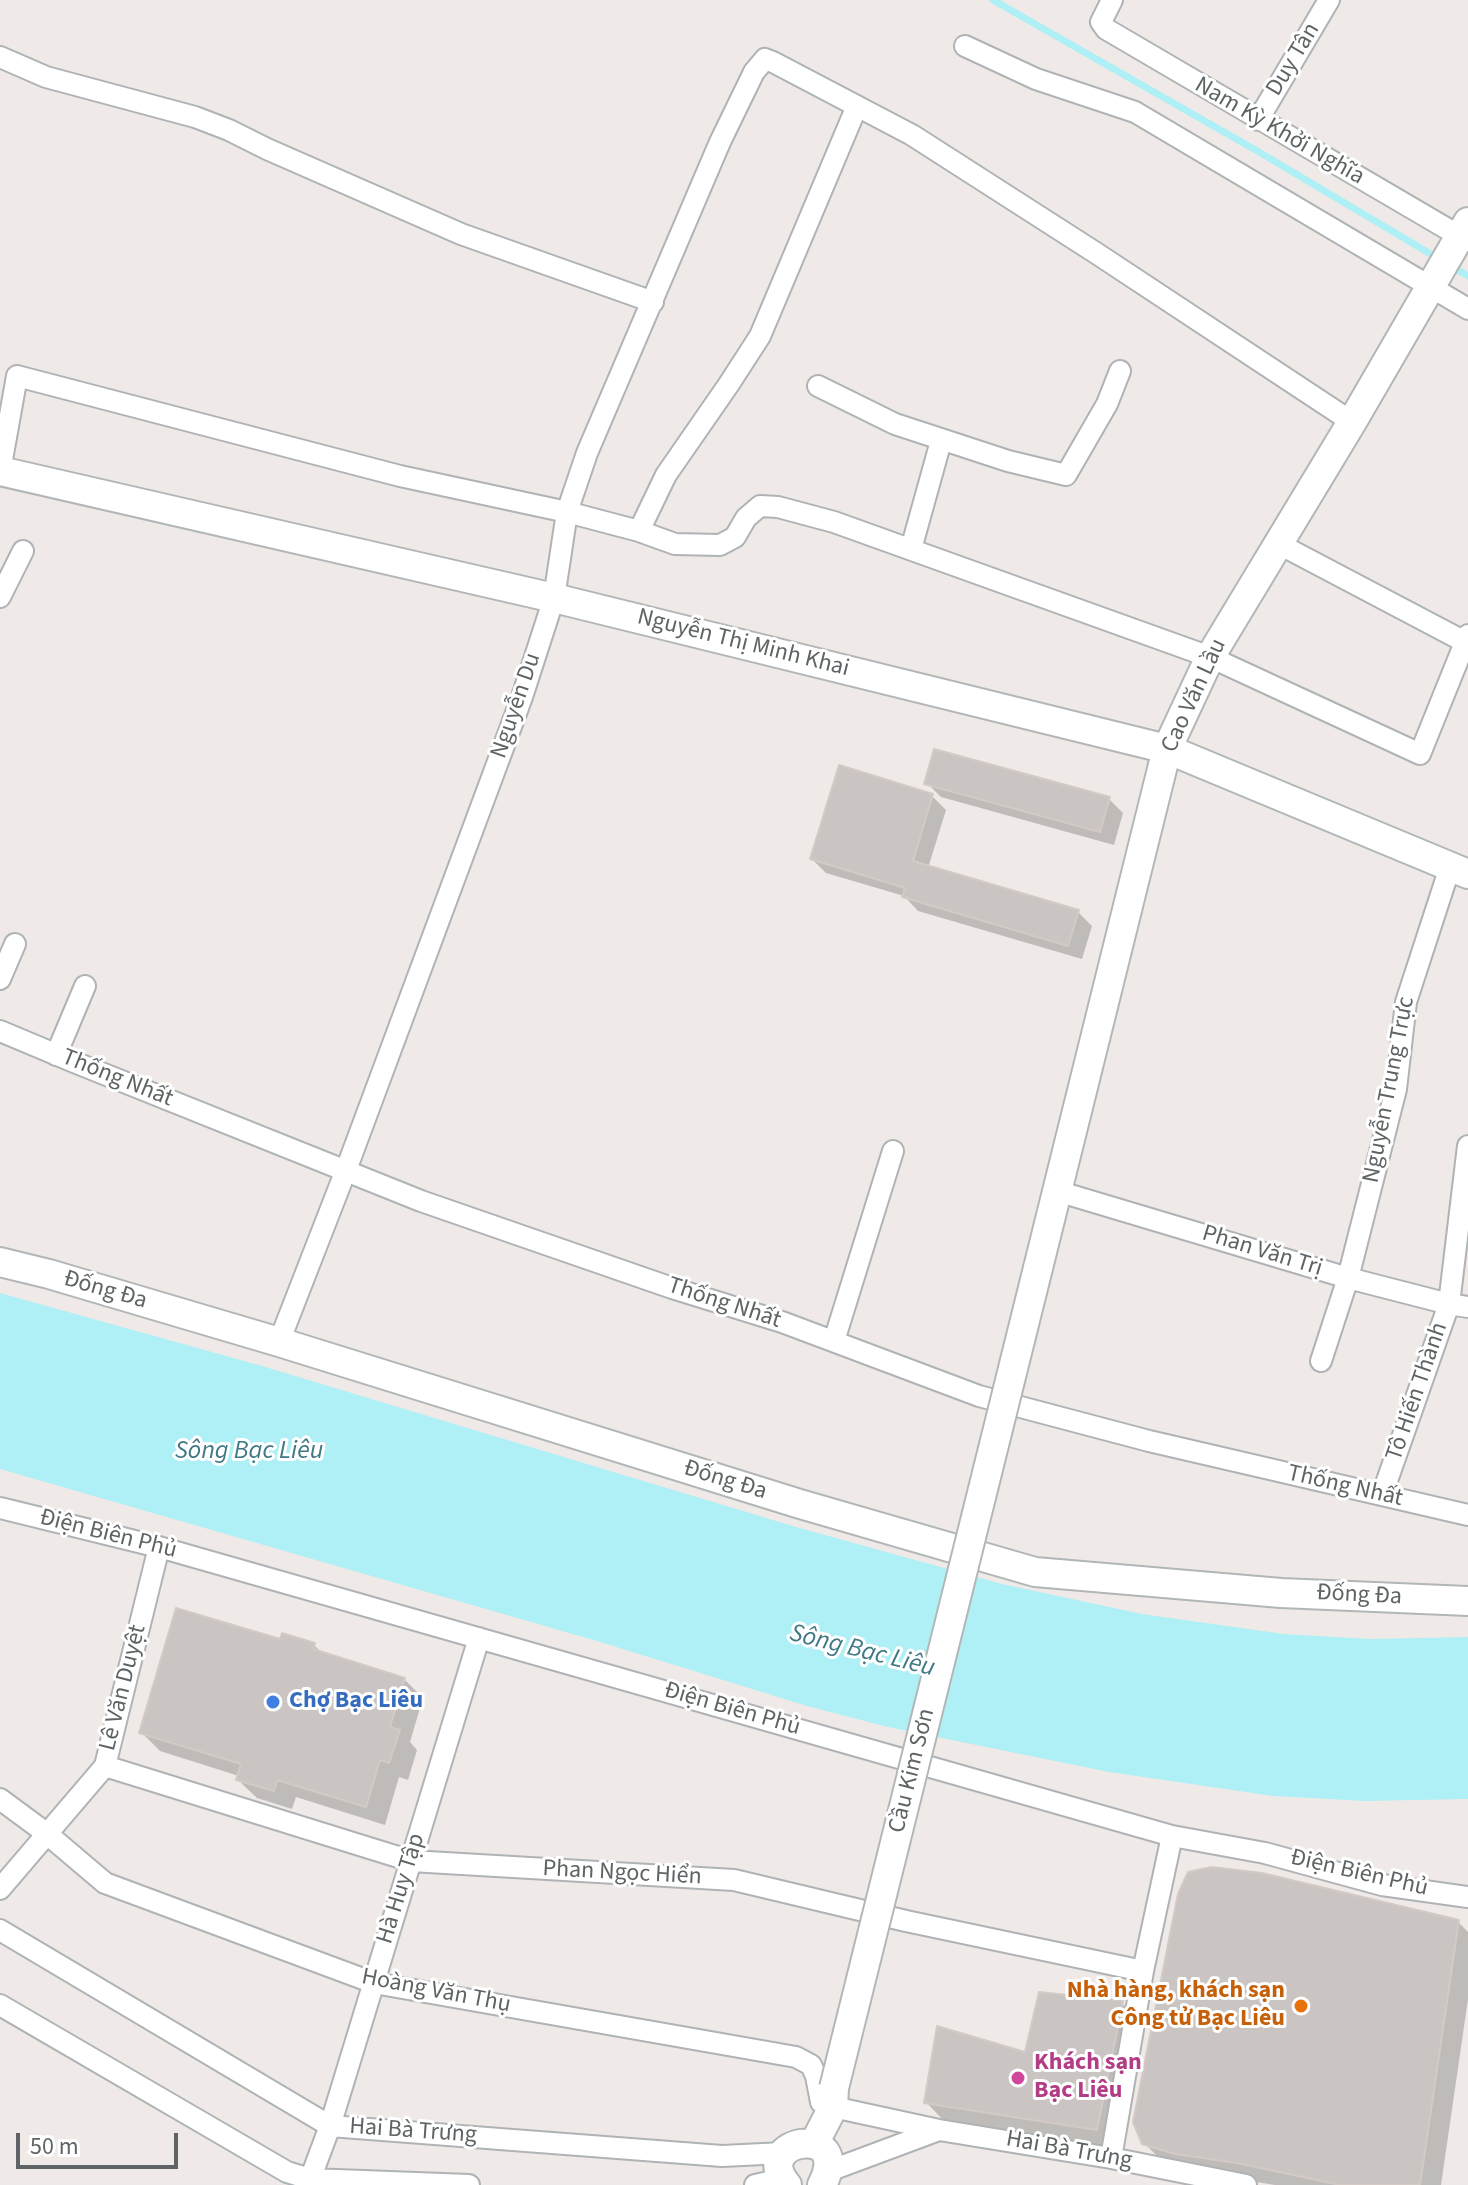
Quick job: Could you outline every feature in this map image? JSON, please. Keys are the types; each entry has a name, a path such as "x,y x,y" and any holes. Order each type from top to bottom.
{"main road":[{"name":"Cao Văn Lầu","path":"1038,1268 1167,749 1210,657 1463,235"},
{"name":"Nguyễn Thị Minh Khai","path":"0,471 554,598 1167,749 1459,870"},
{"name":"Đống Đa","path":"0,1262 279,1342 800,1504 1035,1572 1281,1593 1468,1601"},
{"name":"Cầu Kim Sơn","path":"814,2144 834,2098 1038,1268"},
{"path":"780,2179 790,2147 806,2142 814,2144 826,2156 825,2178"}],"street":[{"name":"Duy Tân","path":"1258,120 1329,0"},
{"name":"Nam Kỳ Khởi Nghĩa","path":"1108,7 1101,22 1106,29 1258,120 1463,235"},
{"path":"965,46 1052,85 1135,112 1435,279 1468,309"},
{"path":"0,57 58,81 195,117 461,234 653,302"},
{"name":"Nguyễn Du","path":"279,1342 522,697 554,598 567,512 587,453 720,142 754,72 761,62 768,59 857,106"},
{"path":"639,531 666,475 760,336 857,106 912,135 1033,211 1352,422"},
{"path":"818,386 895,424 941,441 1066,475 1107,404 1120,371"},
{"path":"0,471 17,376 400,476 567,512 675,544 720,545 735,537 746,518 760,506 778,507 834,522 1210,657 1420,754 1466,638 1279,544"},
{"path":"911,549 941,441"},
{"path":"0,597 23,551"},
{"name":"Nguyễn Trung Trực","path":"1321,1361 1348,1278 1396,1089 1406,1002 1459,870"},
{"path":"0,979 15,944"},
{"path":"56,1055 85,986"},
{"name":"Thống Nhất","path":"0,1031 421,1201 672,1288 782,1322 979,1396 1149,1441 1468,1515"},
{"name":"Tô Hiến Thành","path":"1382,1495 1458,1305 1468,1146"},
{"path":"834,1341 893,1151"},
{"name":"Phan Văn Trị","path":"1057,1191 1348,1278 1458,1305"},
{"name":"Điện Biên Phủ","path":"0,1508 159,1547 1172,1836 1265,1853 1382,1885 1468,1897"},
{"name":"Lê Văn Duyệt","path":"0,1889 105,1766 159,1547"},
{"name":"Hà Huy Tập","path":"309,2182 330,2126 479,1638"},
{"name":"Phan Ngọc Hiển","path":"105,1766 411,1861 734,1880 906,1921 1143,1971"},
{"name":"Hoàng Văn Thụ","path":"0,1799 105,1883 374,1983 796,2057 811,2065 821,2102 834,2098"},
{"path":"1111,2158 1143,1971 1172,1836"},
{"name":"Hai Bà Trưng","path":"0,1930 330,2126 722,2156 780,2179"},
{"name":"Hai Bà Trưng","path":"0,2005 309,2182 469,2185"},
{"name":"Hai Bà Trưng","path":"834,2098 939,2130 1111,2158 1246,2185"},
{"name":"Hai Bà Trưng","path":"825,2178 939,2130"}],"water":[{"name":"Sông Bạc Liêu","path":"0,1293 262,1366 796,1527 1002,1584 1142,1614 1284,1634 1370,1639 1468,1637 1468,1799 1364,1801 1273,1796 1109,1772 888,1727 807,1706 597,1641 0,1469"}],"building":[{"path":"934,749 1110,797 1100,832 924,784"},
{"path":"839,765 933,794 913,861 1079,910 1068,946 902,897 905,888 810,859"},
{"name":"Chợ Bạc Liêu","path":"176,1608 280,1639 282,1633 315,1643 313,1649 405,1678 390,1727 400,1730 389,1763 380,1760 366,1807 277,1780 274,1791 236,1780 241,1764 139,1733"},
{"name":"Nhà hàng, khách sạn Công tử Bạc Liêu","path":"1212,1867 1262,1873 1459,1920 1420,2185 1340,2185 1237,2163 1175,2154 1142,2144 1133,2122 1178,1894 1188,1872"},
{"name":"Khách sạn Bạc Liêu","path":"1039,1992 1123,2001 1097,2130 924,2103 937,2026 1025,2052"}],"waterway":[{"path":"993,0 1439,259"},
{"path":"1449,265 1468,276"}],"place":[{"name":"Chợ Bạc Liêu","path":"273,1702"},
{"name":"Nhà hàng, khách sạn Công tử Bạc Liêu","path":"1301,2006"},
{"name":"Khách sạn Bạc Liêu","path":"1018,2078"}]}
